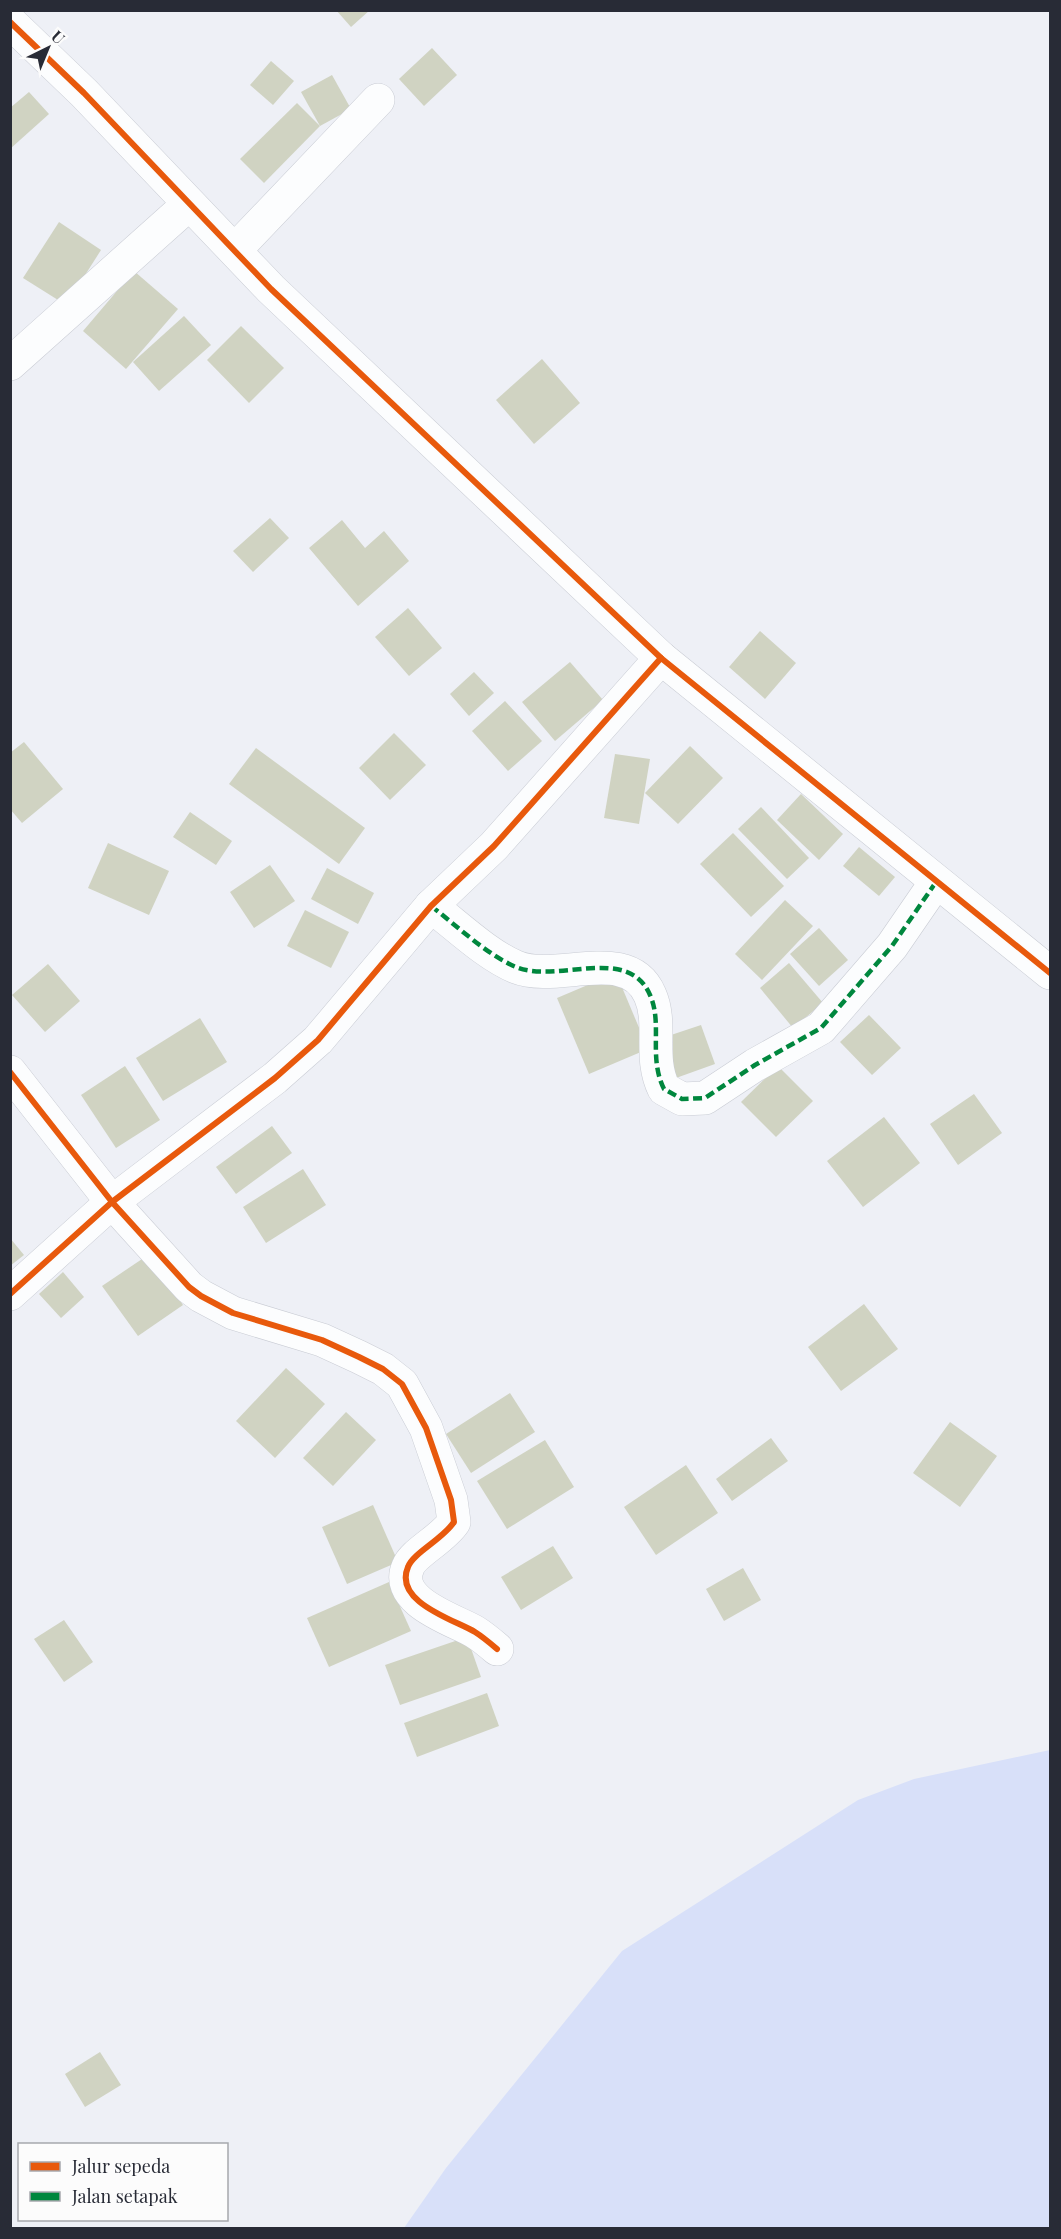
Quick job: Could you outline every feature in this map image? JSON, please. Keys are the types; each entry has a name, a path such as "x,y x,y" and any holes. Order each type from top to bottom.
{"street":[{"path":"10,22 84,93 271,289 662,658 1050,973"},
{"path":"235,250 378,100"},
{"path":"10,364 189,204"},
{"path":"10,1294 112,1202 275,1078 318,1040 430,906 494,846 662,658"},
{"path":"430,906 502,960 517,968 543,972 612,966 633,974 646,988 653,1005 655,1064 664,1089 682,1099 698,1100 712,1095 755,1065 821,1028 892,946 936,882"},
{"path":"10,1072 112,1202 189,1287 233,1313 322,1340 383,1369 402,1384 426,1428 451,1500 454,1522 448,1532 417,1556 408,1567 407,1581 423,1606 477,1633 497,1649"}],"shaded area":[{"path":"1050,1750 1050,2228 404,2228 446,2168 622,1951 858,1800 914,1779"}],"building":[{"path":"336,10 370,10 351,27"},
{"path":"432,48 457,75 424,106 399,79"},
{"path":"271,61 294,81 273,105 250,85"},
{"path":"332,75 351,109 320,126 301,92"},
{"path":"29,92 49,114 10,149 10,108"},
{"path":"297,103 320,126 264,183 240,159"},
{"path":"59,222 101,250 66,305 23,278"},
{"path":"134,271 178,309 126,369 83,331"},
{"path":"184,316 211,345 159,391 133,362"},
{"path":"241,326 284,368 249,403 207,360"},
{"path":"542,359 580,403 534,444 496,400"},
{"path":"270,518 289,538 253,572 233,551"},
{"path":"342,520 365,548 384,531 409,561 358,606 309,548"},
{"path":"408,608 442,648 409,676 375,637"},
{"path":"760,631 796,663 765,699 729,667"},
{"path":"570,662 603,700 555,741 522,702"},
{"path":"474,672 494,693 469,716 450,694"},
{"path":"505,701 542,741 508,771 472,731"},
{"path":"394,733 426,765 390,800 359,768"},
{"path":"24,742 63,789 22,823 10,809 10,753"},
{"path":"690,746 723,778 678,824 645,793"},
{"path":"256,748 365,828 339,864 229,784"},
{"path":"615,754 650,759 639,824 604,818"},
{"path":"801,794 843,834 819,860 777,820"},
{"path":"761,807 809,858 787,879 738,829"},
{"path":"190,812 232,841 216,865 173,837"},
{"path":"733,833 784,886 751,917 700,864"},
{"path":"108,843 169,871 149,915 88,888"},
{"path":"859,847 895,877 879,896 843,866"},
{"path":"270,865 295,901 254,928 230,892"},
{"path":"327,868 374,893 358,924 311,899"},
{"path":"785,900 813,926 762,980 735,954"},
{"path":"305,910 349,932 331,968 287,946"},
{"path":"819,928 848,960 819,986 790,954"},
{"path":"789,963 823,1003 793,1028 760,988"},
{"path":"48,964 80,1001 45,1032 12,995"},
{"path":"616,973 648,1049 589,1074 557,998"},
{"path":"869,1015 901,1048 872,1075 840,1042"},
{"path":"200,1018 227,1062 163,1101 136,1058"},
{"path":"701,1025 715,1064 676,1078 662,1038"},
{"path":"125,1066 160,1120 116,1148 81,1095"},
{"path":"778,1066 813,1101 776,1137 741,1102"},
{"path":"974,1094 1002,1133 958,1165 930,1124"},
{"path":"884,1117 920,1163 863,1207 827,1161"},
{"path":"272,1126 292,1153 236,1194 216,1167"},
{"path":"303,1169 326,1205 266,1243 243,1207"},
{"path":"10,1238 24,1255 10,1266"},
{"path":"148,1255 183,1305 138,1336 102,1286"},
{"path":"63,1272 84,1297 61,1318 39,1294"},
{"path":"864,1304 898,1349 841,1391 808,1347"},
{"path":"286,1368 325,1404 275,1458 236,1421"},
{"path":"510,1393 535,1432 471,1473 446,1434"},
{"path":"346,1412 376,1440 333,1486 303,1458"},
{"path":"950,1422 997,1456 960,1507 913,1473"},
{"path":"771,1438 788,1461 732,1501 716,1479"},
{"path":"545,1440 574,1487 507,1529 477,1481"},
{"path":"686,1465 718,1513 656,1555 624,1507"},
{"path":"373,1505 398,1562 347,1584 322,1527"},
{"path":"553,1546 573,1578 521,1610 501,1577"},
{"path":"743,1568 761,1600 724,1621 706,1589"},
{"path":"389,1582 411,1631 329,1667 307,1618"},
{"path":"64,1620 93,1662 64,1682 34,1639"},
{"path":"467,1637 481,1677 400,1705 385,1665"},
{"path":"487,1693 499,1726 417,1757 404,1723"},
{"path":"100,2052 121,2085 85,2107 65,2074"}],"marked path":[{"path":"431,906 483,947 516,967 533,971 609,968 626,972 640,980 654,1006 657,1065 664,1089 682,1099 705,1098 755,1065 821,1028 892,946 936,882"}],"cycle path":[{"path":"10,22 84,93 271,289 661,658 1050,973"},
{"path":"10,1294 112,1202 275,1078 318,1040 431,906 494,846 661,658"},
{"path":"10,1072 112,1202 189,1287 233,1313 322,1340 383,1369 402,1384 426,1428 451,1500 454,1522 411,1562 406,1579 409,1590 428,1608 475,1632 497,1649"}]}
